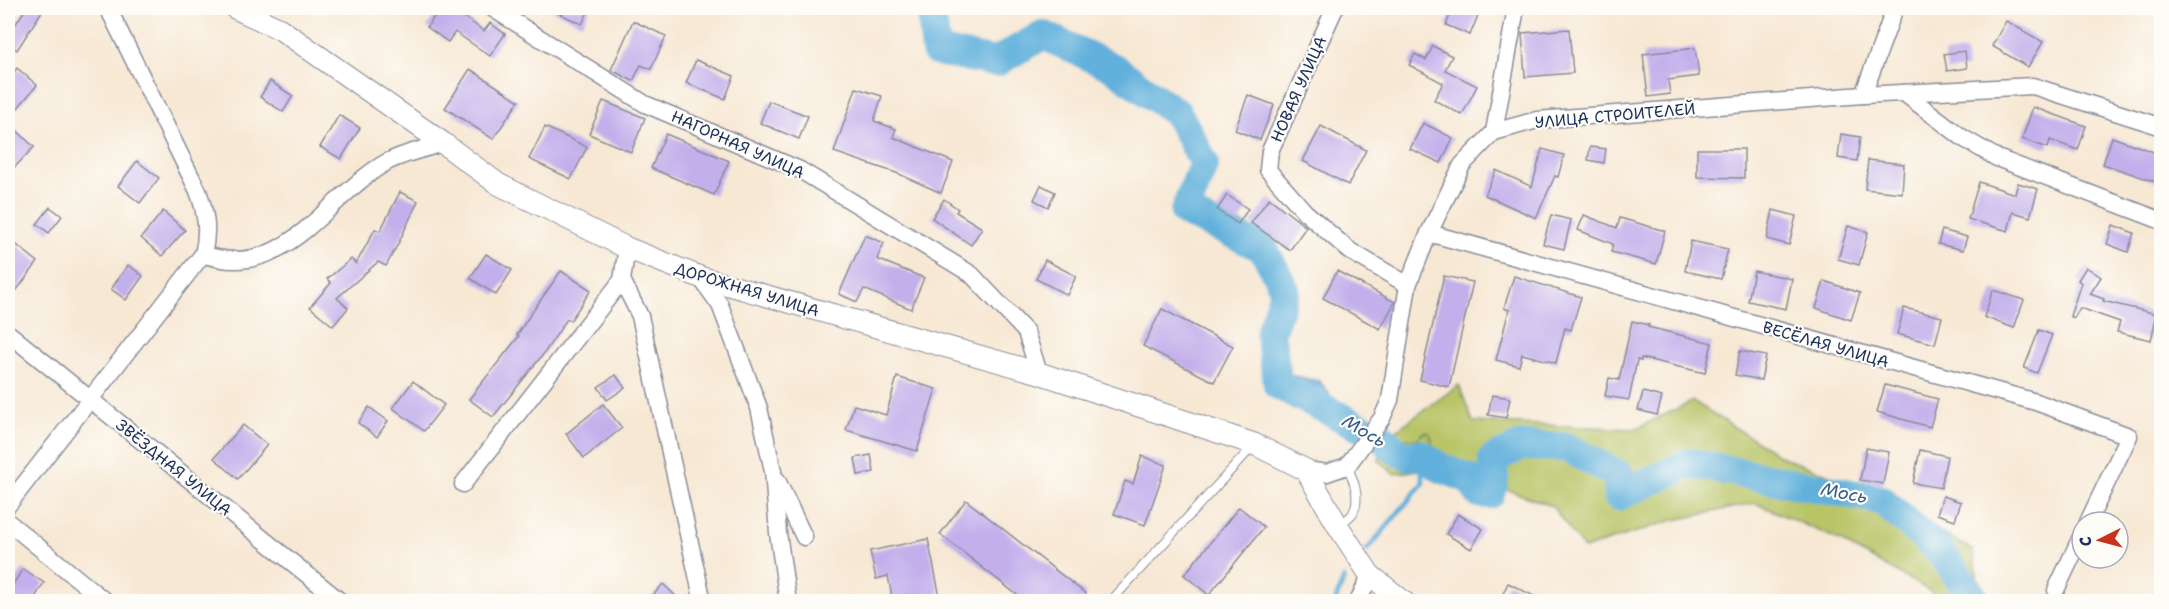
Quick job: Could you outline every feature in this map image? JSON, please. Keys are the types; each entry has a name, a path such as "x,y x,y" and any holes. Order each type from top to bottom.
{"street":[{"path":"8,505 203,254 207,225 201,199 108,8"},
{"name":"ДОРОЖНАЯ УЛИЦА","path":"235,8 280,29 444,143 498,184 627,248 700,278 1039,373 1254,444 1306,470"},
{"name":"НАГОРНАЯ УЛИЦА","path":"492,8 645,104 800,170 971,274 1026,332 1039,373"},
{"name":"НОВАЯ УЛИЦА","path":"1335,8 1270,151 1268,170 1305,213 1350,251 1408,285"},
{"path":"1306,470 1327,472 1347,466 1382,418 1390,400 1408,285 1429,233 1462,165 1494,132 1516,8"},
{"path":"1863,95 1895,8"},
{"name":"УЛИЦА СТРОИТЕЛЕЙ","path":"1494,132 1538,120 1863,95 2033,86 2162,127"},
{"path":"1904,93 1964,138 1997,158 2162,221"},
{"path":"203,254 220,260 244,260 266,255 285,246 365,177 388,162 444,143"},
{"name":"ВЕСЁЛАЯ УЛИЦА","path":"1429,233 2036,402 2129,435 2094,510"},
{"path":"463,484 622,280 627,248"},
{"path":"700,278 720,306 759,408 773,471 778,533 788,602"},
{"path":"622,280 640,316 704,602"},
{"name":"ЗВЁЗДНАЯ УЛИЦА","path":"8,333 341,602"},
{"path":"1306,470 1338,526 1370,575 1404,602"},
{"path":"773,471 804,537"},
{"path":"8,522 106,602"},
{"path":"2056,590 2070,560"},
{"path":"1358,602 1370,575"}],"lane":[{"path":"1110,602 1254,444"},
{"path":"1338,526 1352,514 1357,496 1353,478 1347,466"}],"green space":[{"path":"1459,385 1473,422 1635,429 1693,401 1782,457 1832,476 1973,550 1981,601 1937,601 1933,593 1837,539 1755,503 1670,521 1584,549 1552,506 1442,466 1394,474 1379,461 1384,439"},
{"path":"1425,432 1429,433 1432,439 1430,451 1415,463 1402,461 1399,453 1403,440 1407,438 1416,440"}],"water":[{"path":"1285,374 1319,381 1329,392 1328,399 1321,399 1311,410 1289,403 1278,391 1285,388 1283,378"}],"building":[{"path":"26,8 44,8 17,50 8,44 8,36"},
{"path":"440,8 451,8 484,31 490,23 505,34 490,56 455,32 448,42 427,27"},
{"path":"547,8 590,8 582,24"},
{"path":"1453,8 1481,8 1470,35 1446,25"},
{"path":"633,21 666,36 651,69 641,65 633,81 611,70"},
{"path":"2006,21 2043,42 2028,67 1992,46"},
{"path":"1569,29 1573,73 1525,77 1522,33"},
{"path":"1433,46 1452,56 1445,70 1477,86 1462,115 1434,100 1443,83 1409,65 1415,54 1426,60"},
{"path":"1695,48 1699,76 1668,80 1670,94 1648,97 1643,54"},
{"path":"1965,51 1967,68 1947,71 1944,54"},
{"path":"696,60 734,76 725,99 686,83"},
{"path":"17,68 37,85 17,109 8,101 8,80"},
{"path":"470,69 519,101 493,139 445,108"},
{"path":"270,81 293,96 283,112 260,97"},
{"path":"856,88 882,96 874,121 896,129 893,137 953,162 941,193 899,174 834,152"},
{"path":"1248,95 1274,105 1260,140 1235,130"},
{"path":"603,101 645,118 631,152 589,134"},
{"path":"769,101 808,116 799,139 760,123"},
{"path":"2033,107 2086,126 2078,150 2050,140 2048,148 2022,139"},
{"path":"339,115 360,128 341,159 320,147"},
{"path":"8,122 34,147 15,167 8,160"},
{"path":"1423,123 1453,138 1441,163 1410,149"},
{"path":"1321,126 1366,150 1348,185 1303,161"},
{"path":"545,127 587,147 571,179 529,159"},
{"path":"666,134 729,161 714,195 651,168"},
{"path":"1841,134 1860,137 1857,161 1838,158"},
{"path":"2112,137 2162,155 2162,184 2103,164"},
{"path":"1590,147 1606,149 1604,163 1588,160"},
{"path":"1542,149 1564,155 1558,177 1555,176 1536,218 1485,195 1496,170 1532,187"},
{"path":"1697,149 1744,149 1744,178 1697,177"},
{"path":"1868,160 1904,164 1902,193 1865,189"},
{"path":"137,161 159,178 140,203 118,186"},
{"path":"1979,182 2015,194 2018,183 2038,189 2030,217 2013,212 2008,231 1968,219"},
{"path":"1041,185 1055,192 1048,207 1034,200"},
{"path":"400,192 418,201 399,242 386,266 378,262 337,298 348,308 333,326 310,307 331,283 327,279 351,259 356,264 375,229 380,231"},
{"path":"1227,195 1248,209 1238,224 1217,210"},
{"path":"1269,198 1306,227 1290,250 1251,223"},
{"path":"944,199 958,209 956,212 982,228 971,245 932,218"},
{"path":"50,207 62,216 49,233 37,224"},
{"path":"1773,210 1796,216 1789,245 1767,239"},
{"path":"163,211 185,230 162,256 141,238"},
{"path":"1551,215 1571,220 1564,249 1543,244"},
{"path":"1584,215 1617,228 1620,218 1665,231 1656,264 1611,252 1613,244 1578,230"},
{"path":"2113,225 2134,233 2128,252 2107,244"},
{"path":"1848,226 1868,232 1859,265 1838,259"},
{"path":"1942,230 1967,237 1963,250 1938,244"},
{"path":"865,235 884,243 877,259 924,278 911,309 864,289 857,302 839,294"},
{"path":"8,238 38,262 16,291 8,285"},
{"path":"1691,241 1728,249 1721,279 1685,271"},
{"path":"486,254 512,270 496,295 470,278"},
{"path":"1045,260 1076,276 1067,295 1036,279"},
{"path":"128,265 143,276 126,300 111,289"},
{"path":"2086,267 2101,277 2090,294 2104,299 2103,301 2157,314 2151,340 2117,332 2120,322 2080,308 2074,318 2070,316 2081,283 2078,280"},
{"path":"561,271 591,290 570,321 567,319 545,352 493,417 469,399 519,336 517,335"},
{"path":"1337,271 1395,302 1380,329 1323,298"},
{"path":"1754,271 1792,279 1786,309 1748,301"},
{"path":"1444,276 1473,282 1449,387 1420,380"},
{"path":"1514,276 1581,297 1571,330 1565,328 1556,363 1522,354 1519,366 1496,360 1509,310 1504,308"},
{"path":"1824,281 1860,293 1851,320 1816,308"},
{"path":"1993,290 2024,300 2014,328 1984,317"},
{"path":"1904,308 1942,317 1935,344 1897,334"},
{"path":"1162,309 1233,346 1214,382 1143,346"},
{"path":"1632,321 1712,343 1705,373 1641,358 1641,361 1637,360 1629,400 1605,396 1609,378 1619,380"},
{"path":"2039,330 2052,335 2037,373 2024,368"},
{"path":"1740,351 1766,356 1761,380 1735,375"},
{"path":"616,375 625,388 607,400 598,387"},
{"path":"897,377 936,389 917,451 846,430 854,405 886,415"},
{"path":"413,381 444,405 424,431 393,408"},
{"path":"1885,385 1938,399 1930,427 1877,412"},
{"path":"1643,392 1662,397 1657,415 1638,410"},
{"path":"1492,395 1510,398 1506,418 1488,415"},
{"path":"603,404 622,428 584,458 566,434"},
{"path":"369,407 388,421 377,437 358,423"},
{"path":"243,425 267,445 238,479 214,458"},
{"path":"1866,448 1889,452 1883,484 1860,480"},
{"path":"1920,450 1947,456 1941,488 1913,483"},
{"path":"871,455 874,472 858,475 855,458"},
{"path":"1142,456 1166,465 1145,525 1114,514 1125,481 1133,484"},
{"path":"1943,496 1961,502 1955,520 1937,514"},
{"path":"966,500 1086,594 1080,602 1026,602 940,534"},
{"path":"1239,507 1264,527 1209,595 1184,575"},
{"path":"1458,514 1483,529 1471,549 1446,534"},
{"path":"928,539 941,602 893,602 888,576 876,579 870,551"},
{"path":"23,569 44,583 32,602 8,602 8,592"},
{"path":"1508,583 1546,602 1499,602"},
{"path":"663,584 682,602 647,602"}],"waterway":[{"name":"Мось","path":"931,8 936,51 996,62 1043,35 1114,68 1178,114 1204,163 1185,212 1263,248 1285,290 1270,333 1278,385 1384,439 1400,453 1409,456 1420,454 1441,468 1470,479 1479,493 1490,494 1494,480 1493,459 1521,446 1566,447 1619,475 1618,496 1690,463 1881,500 1939,550 1977,602"},
{"path":"1367,550 1423,483 1420,454"},
{"path":"1335,602 1344,578"}]}
